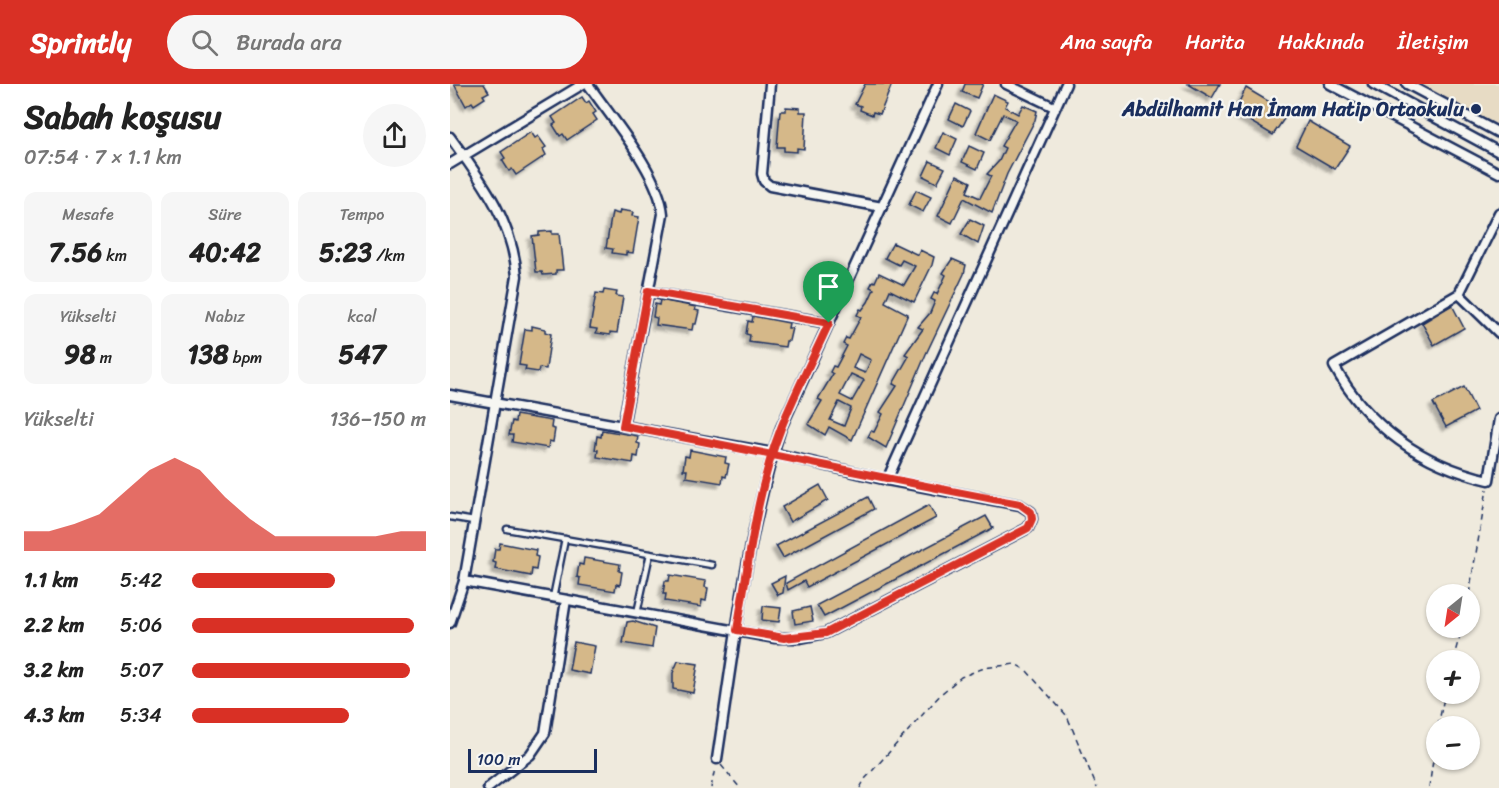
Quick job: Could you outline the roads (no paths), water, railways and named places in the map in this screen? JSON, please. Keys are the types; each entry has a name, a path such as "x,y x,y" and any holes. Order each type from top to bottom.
{"street":[{"path":"450,164 585,84 651,176 660,195 663,214 623,426"},
{"path":"770,84 762,174 764,181 770,186 882,207"},
{"path":"717,759 737,630 759,512 781,428 938,84"},
{"path":"1006,84 1053,108"},
{"path":"887,480 1053,108 1066,84"},
{"path":"1329,84 1499,173"},
{"path":"1373,84 1499,152"},
{"path":"1407,84 1499,133"},
{"path":"450,137 503,215 516,263 517,276 464,581 450,623"},
{"path":"1499,213 1459,294 1334,366 1363,408 1393,437 1438,464 1489,480 1499,419"},
{"path":"648,291 829,323"},
{"path":"1459,294 1499,333"},
{"path":"450,395 773,453 887,480 1020,504 1031,512 1032,519 1028,528 826,633 784,638 464,581"},
{"path":"488,788 530,755 545,733 566,600"}],"lane":[{"path":"450,517 474,521"},
{"path":"507,529 712,565"},
{"path":"553,598 565,539"},
{"path":"637,613 650,554"}],"place":[{"name":"Abdülhamit Han İmam Hatip Ortaokulu","path":"1476,109"}]}
